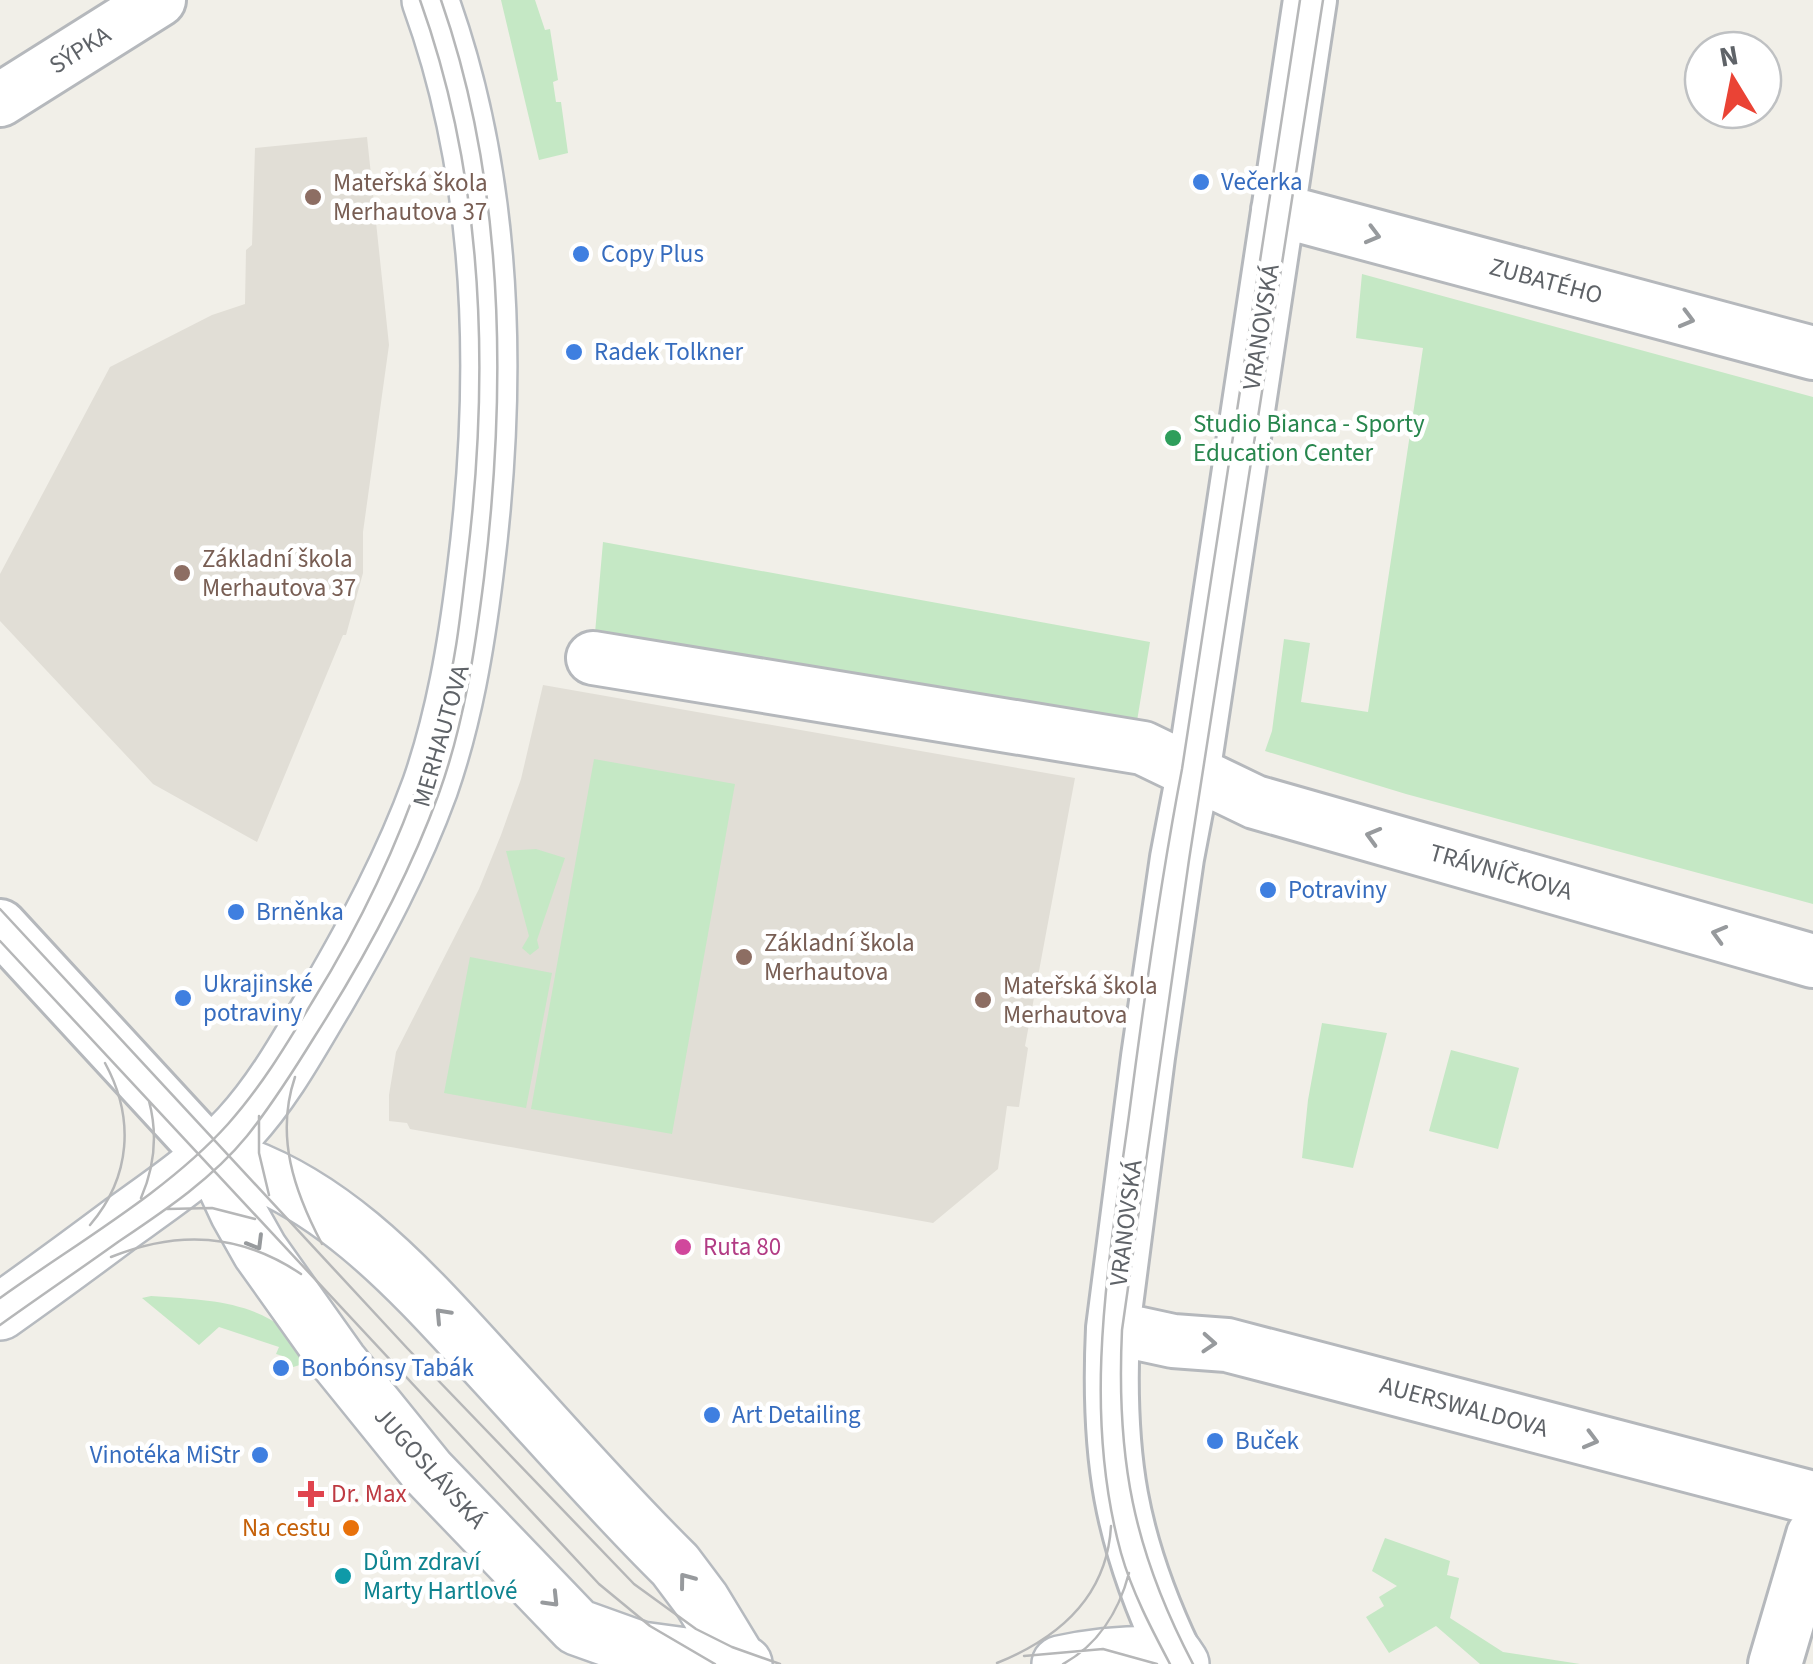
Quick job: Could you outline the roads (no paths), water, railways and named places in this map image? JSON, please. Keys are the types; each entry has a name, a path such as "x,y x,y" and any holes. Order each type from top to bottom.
{"street":[{"name":"SÝPKA","path":"0,100 159,0"},
{"name":"MERHAUTOVA","path":"0,1312 184,1181 262,1101 287,1065 378,904 430,786 464,657 482,518 487,419 482,223 442,31 430,0"},
{"name":"VRANOVSKÁ","path":"1178,1659 1139,1573 1121,1500 1109,1402 1113,1328 1176,858 1193,774 1310,0"},
{"name":"ZUBATÉHO","path":"1278,210 1813,352"},
{"path":"594,658 1129,744 1193,774"},
{"name":"TRÁVNÍČKOVA","path":"1193,774 1256,802 1813,961"},
{"name":"JUGOSLÁVSKÁ","path":"0,926 212,1156 260,1251 339,1362 428,1472 577,1626 642,1650 741,1663"},
{"name":"JUGOSLÁVSKÁ","path":"212,1156 262,1172 297,1191 366,1242 421,1292 675,1565 741,1663"},
{"name":"AUERSWALDOVA","path":"1113,1328 1173,1341 1227,1345 1813,1498"},
{"path":"1775,1664 1813,1536"},
{"path":"1060,1664 1128,1655 1178,1659"}],"tram line":[{"path":"0,1298 177,1172 204,1149 252,1094 354,929 390,855 432,741 452,667 467,560 474,490 479,348 469,206 458,136 420,0"},
{"path":"0,1325 186,1194 247,1136 291,1074 368,948 427,825 448,767 468,687 484,578 496,433 497,359 489,213 478,141 441,0"},
{"path":"1170,1664 1131,1582 1109,1499 1103,1444 1102,1334 1153,942 1300,0"},
{"path":"1193,1664 1156,1582 1133,1502 1122,1420 1122,1330 1189,860 1323,0"},
{"path":"0,909 408,1349 634,1584 696,1629 780,1664"},
{"path":"0,941 599,1584 650,1626 715,1664"},
{"path":"90,1225 114,1187 124,1147 121,1105 105,1063"},
{"path":"295,1077 287,1121 290,1163 322,1244"},
{"path":"141,1198 154,1150 149,1101"},
{"path":"259,1116 259,1153 269,1195"},
{"path":"167,1209 212,1208 255,1219"},
{"path":"111,1257 160,1242 208,1240 255,1250 301,1274"},
{"path":"997,1663 1040,1641 1076,1612 1100,1574 1111,1526"},
{"path":"1063,1664 1087,1647 1105,1626 1129,1573"},
{"path":"1024,1656 1103,1649 1157,1664"}],"place":[{"name":"Večerka","path":"1201,182"},
{"name":"Mateřská škola Merhautova 37","path":"313,197"},
{"name":"Copy Plus","path":"581,254"},
{"name":"Radek Tolkner","path":"574,352"},
{"name":"Studio Bianca - Sporty Education Center","path":"1173,438"},
{"name":"Základní škola Merhautova 37","path":"182,573"},
{"name":"Potraviny","path":"1268,890"},
{"name":"Brněnka","path":"236,912"},
{"name":"Základní škola Merhautova","path":"744,957"},
{"name":"Ukrajinské potraviny","path":"183,998"},
{"name":"Mateřská škola Merhautova","path":"983,1000"},
{"name":"Ruta 80","path":"683,1247"},
{"name":"Bonbónsy Tabák","path":"281,1368"},
{"name":"Art Detailing","path":"712,1415"},
{"name":"Buček","path":"1215,1441"},
{"name":"Vinotéka MiStr","path":"260,1455"},
{"name":"Dr. Max","path":"311,1494"},
{"name":"Na cestu","path":"351,1528"},
{"name":"Dům zdraví Marty Hartlové","path":"343,1576"}]}
